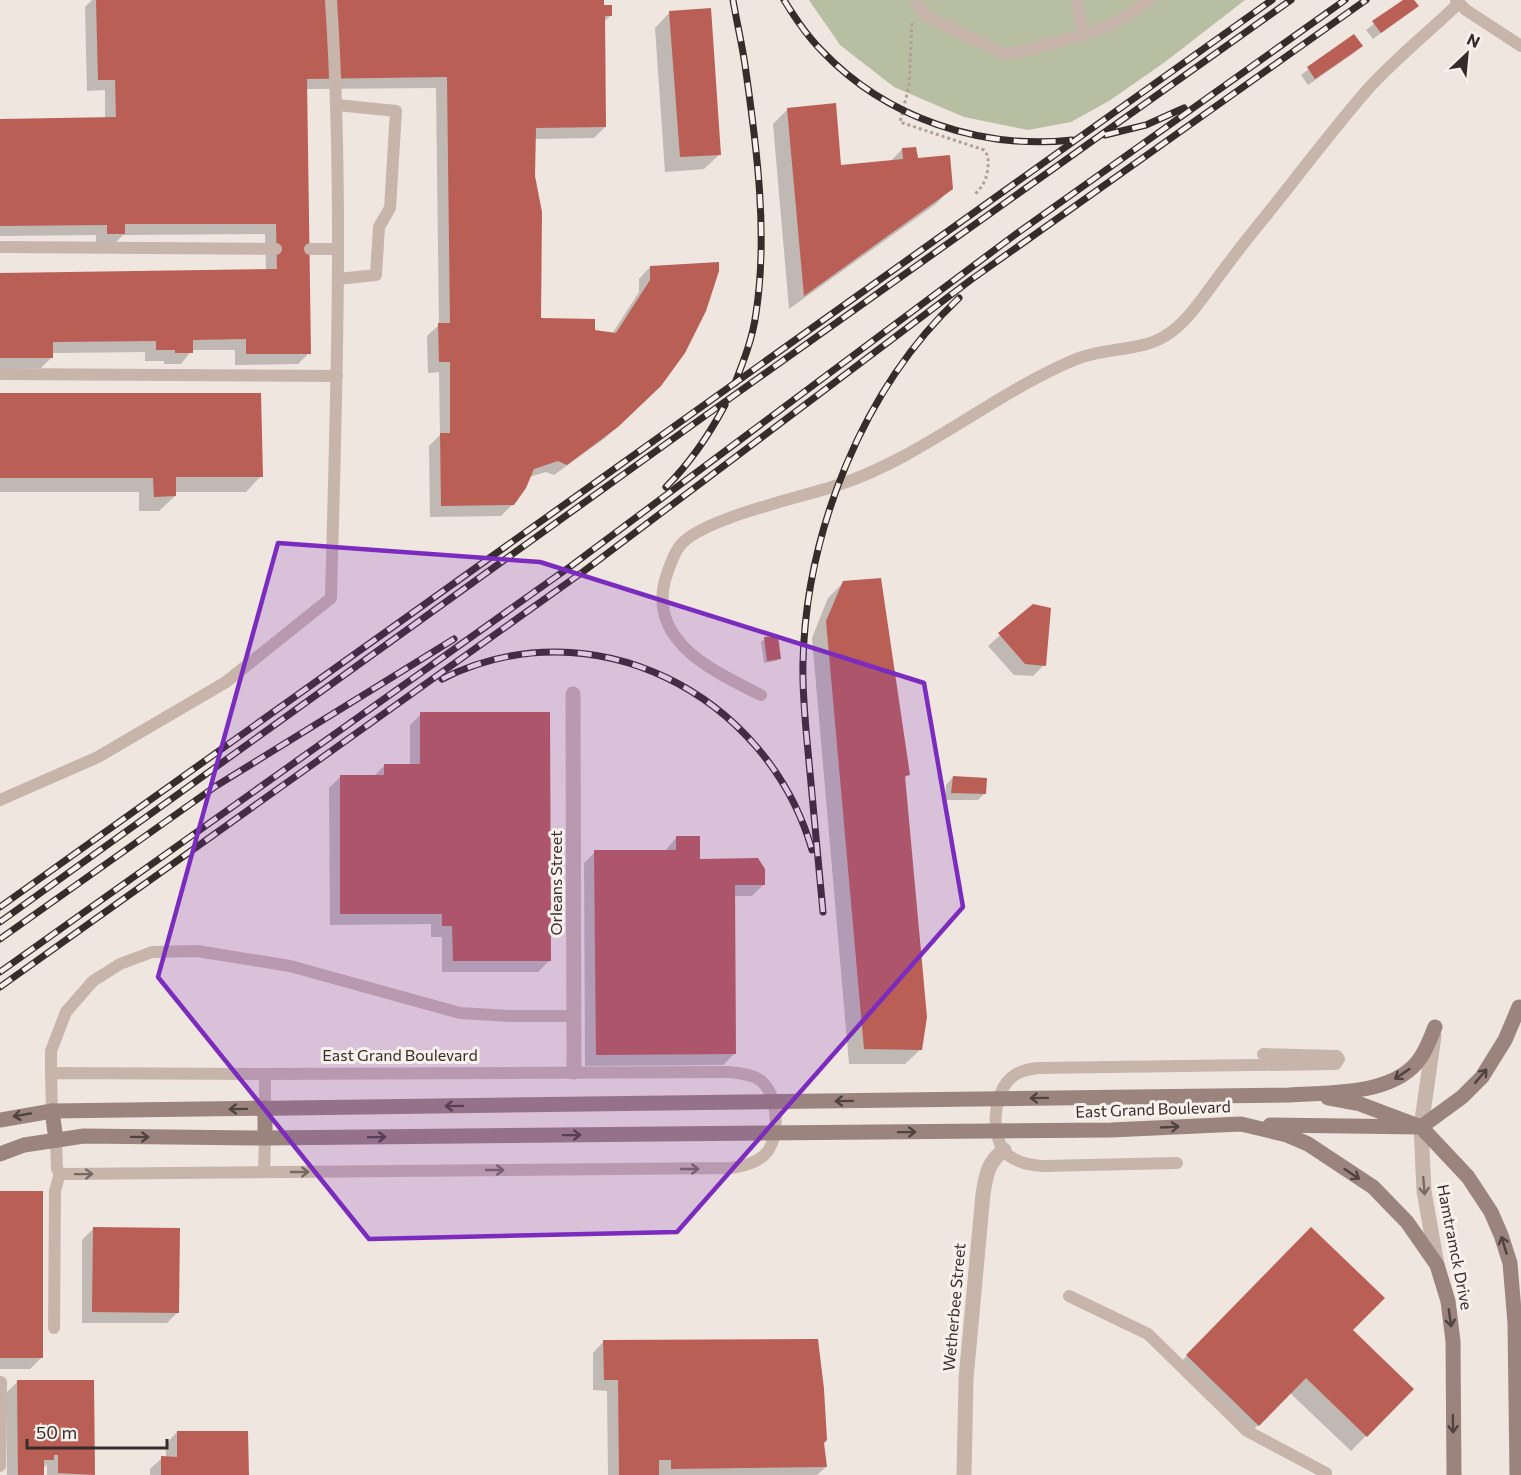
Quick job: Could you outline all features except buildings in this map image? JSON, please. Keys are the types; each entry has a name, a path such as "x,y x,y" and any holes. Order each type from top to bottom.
{"main road":[{"path":"1241,1124 1421,1127 1462,1097 1482,1077 1505,1040 1519,1007"},
{"path":"1289,1095 1371,1089 1391,1082 1408,1071 1420,1058 1435,1027"},
{"path":"1289,1095 1336,1099 1360,1104 1421,1127 1468,1177 1491,1212 1502,1235 1510,1263 1515,1323 1517,1475"},
{"name":"East Grand Boulevard","path":"0,1120 52,1111 1289,1095"},
{"path":"265,1108 265,1138"},
{"path":"52,1111 56,1140"},
{"name":"East Grand Boulevard","path":"0,1154 24,1145 84,1136 265,1138 1111,1130 1241,1124 1287,1135 1308,1144 1372,1187 1407,1222 1437,1265"},
{"name":"Hamtramck Drive","path":"1437,1265 1448,1300 1452,1331 1454,1475"}],"street":[{"name":"Orleans Street","path":"573,694 574,1072"},
{"name":"Hamtramck Drive","path":"1435,1027 1421,1127 1424,1191 1437,1265"},
{"name":"Wetherbee Street","path":"964,1475 966,1379 983,1194 987,1170 995,1156 1004,1150"}],"lane":[{"path":"0,800 98,757 226,682 331,598 338,279 337,105 331,0"},
{"path":"915,0 926,16 1005,54 1083,35 1111,25 1150,0"},
{"path":"1077,0 1083,35"},
{"path":"761,695 721,675 681,646 670,630 663,613 662,594 666,577 680,545 701,529 759,508 854,479 903,455 1030,380 1075,359 1110,349 1140,346 1167,335 1194,309 1247,239 1370,88 1457,2 1521,46"},
{"path":"337,105 396,111 390,208 379,227 376,275 338,279"},
{"path":"0,247 276,249"},
{"path":"309,249 337,249"},
{"path":"0,374 337,376"},
{"path":"52,1111 51,1051 66,1012 93,981 120,964 152,952 197,951 290,966 460,1013 509,1017 574,1016"},
{"path":"1177,1163 1033,1165 1015,1160 1004,1150 997,1127 1001,1094 1012,1076 1029,1069 1336,1064 1339,1059 1337,1056 1263,1054"},
{"name":"East Grand Boulevard","path":"51,1073 729,1072 753,1076 764,1084 772,1098 774,1128 768,1151 755,1161 730,1168 60,1173"},
{"path":"265,1074 265,1108"},
{"path":"264,1172 265,1138"},
{"path":"54,1328 55,1191 60,1173 57,1168 56,1140"},
{"path":"1070,1296 1148,1334 1247,1431 1326,1475"},
{"path":"0,1466 2,1382"}],"path":[{"path":"912,20 909,86 900,122 984,150 988,156 988,176 982,188 974,195"}],"highlighted area":[{"path":"278,543 540,562 924,683 963,907 677,1232 369,1239 158,977"}],"green space":[{"path":"809,0 1245,0 1165,62 1109,101 1071,122 1028,130 964,117 894,87 840,45"}],"railway":[{"path":"733,0 745,63 754,131 761,223 761,254 755,322 735,383"},
{"path":"784,0 811,39 847,74 875,95 905,111 970,134 1004,140 1038,142 1072,140"},
{"path":"0,907 1272,0"},
{"path":"0,922 702,418 1291,0"},
{"path":"0,972 571,566 1016,234 1345,0"},
{"path":"0,987 584,571 972,279 1366,0"},
{"path":"1105,135 1146,125 1184,108"},
{"path":"823,912 803,687 807,613 815,563 828,513 846,465 868,418 895,375 925,334 959,298"},
{"path":"666,487 698,448 725,405"},
{"path":"0,939 216,786 454,639"},
{"path":"442,679 499,658 556,652 613,659 666,678 714,707 756,746 789,794 812,850"}]}
